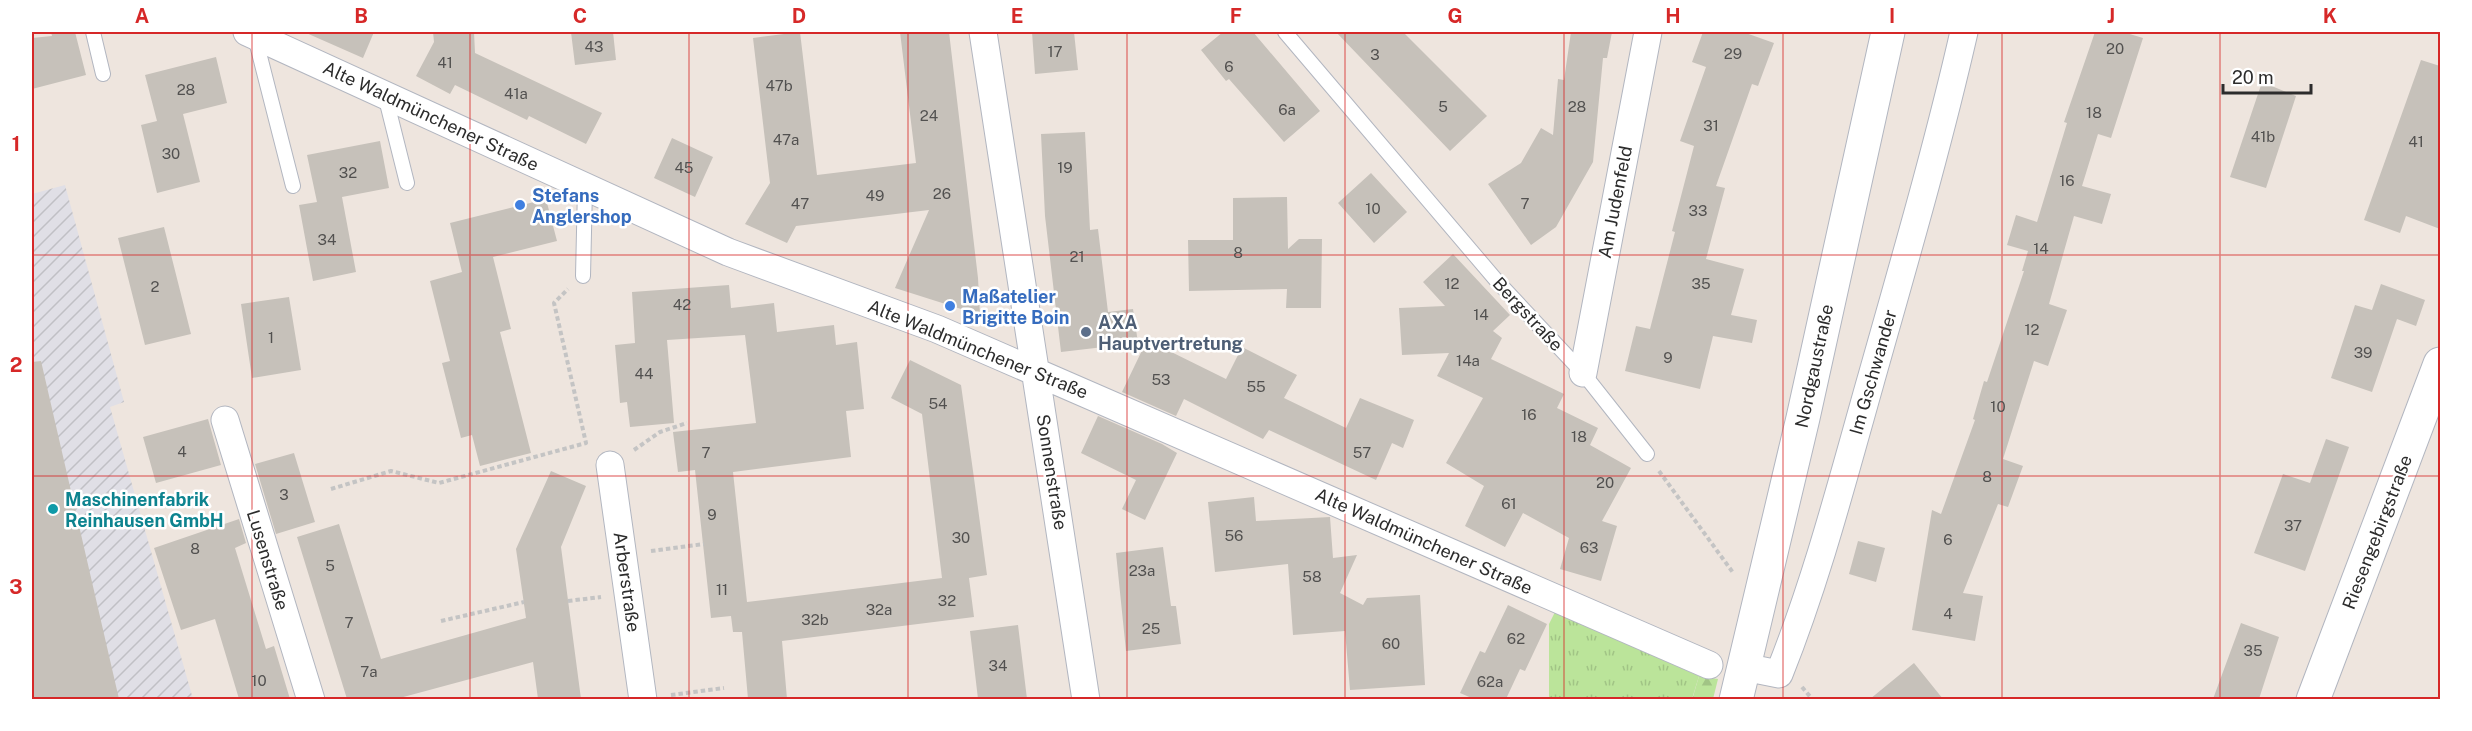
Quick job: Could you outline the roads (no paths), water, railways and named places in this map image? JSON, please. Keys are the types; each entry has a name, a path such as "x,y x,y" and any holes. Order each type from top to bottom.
{"main road":[{"name":"Nordgaustraße","path":"1736,699 1803,418 1888,32"},
{"name":"Riesengebirgstraße","path":"2313,699 2440,364"}],"street":[{"name":"Sonnenstraße","path":"982,32 1086,699"},
{"name":"Am Judenfeld","path":"1583,373 1648,32"},
{"name":"Im Gschwander","path":"1744,667 1779,674 1801,618 1824,550 1941,133 1964,32"},
{"name":"Alte Waldmünchener Straße","path":"251,33 728,252 937,329 1708,665"},
{"name":"Lusenstraße","path":"225,420 311,699"},
{"name":"Arberstraße","path":"610,465 643,699"}],"lane":[{"path":"93,32 103,74"},
{"name":"Bergstraße","path":"1285,32 1496,280 1583,373 1647,454"},
{"path":"251,33 293,186"},
{"path":"385,95 406,183"},
{"path":"583,276 585,188"}],"place":[{"name":"Stefans Anglershop","path":"520,205"},
{"name":"Maßatelier Brigitte Boin","path":"950,306"},
{"name":"AXA Hauptvertretung","path":"1086,332"},
{"name":"Maschinenfabrik Reinhausen GmbH","path":"53,509"}]}
